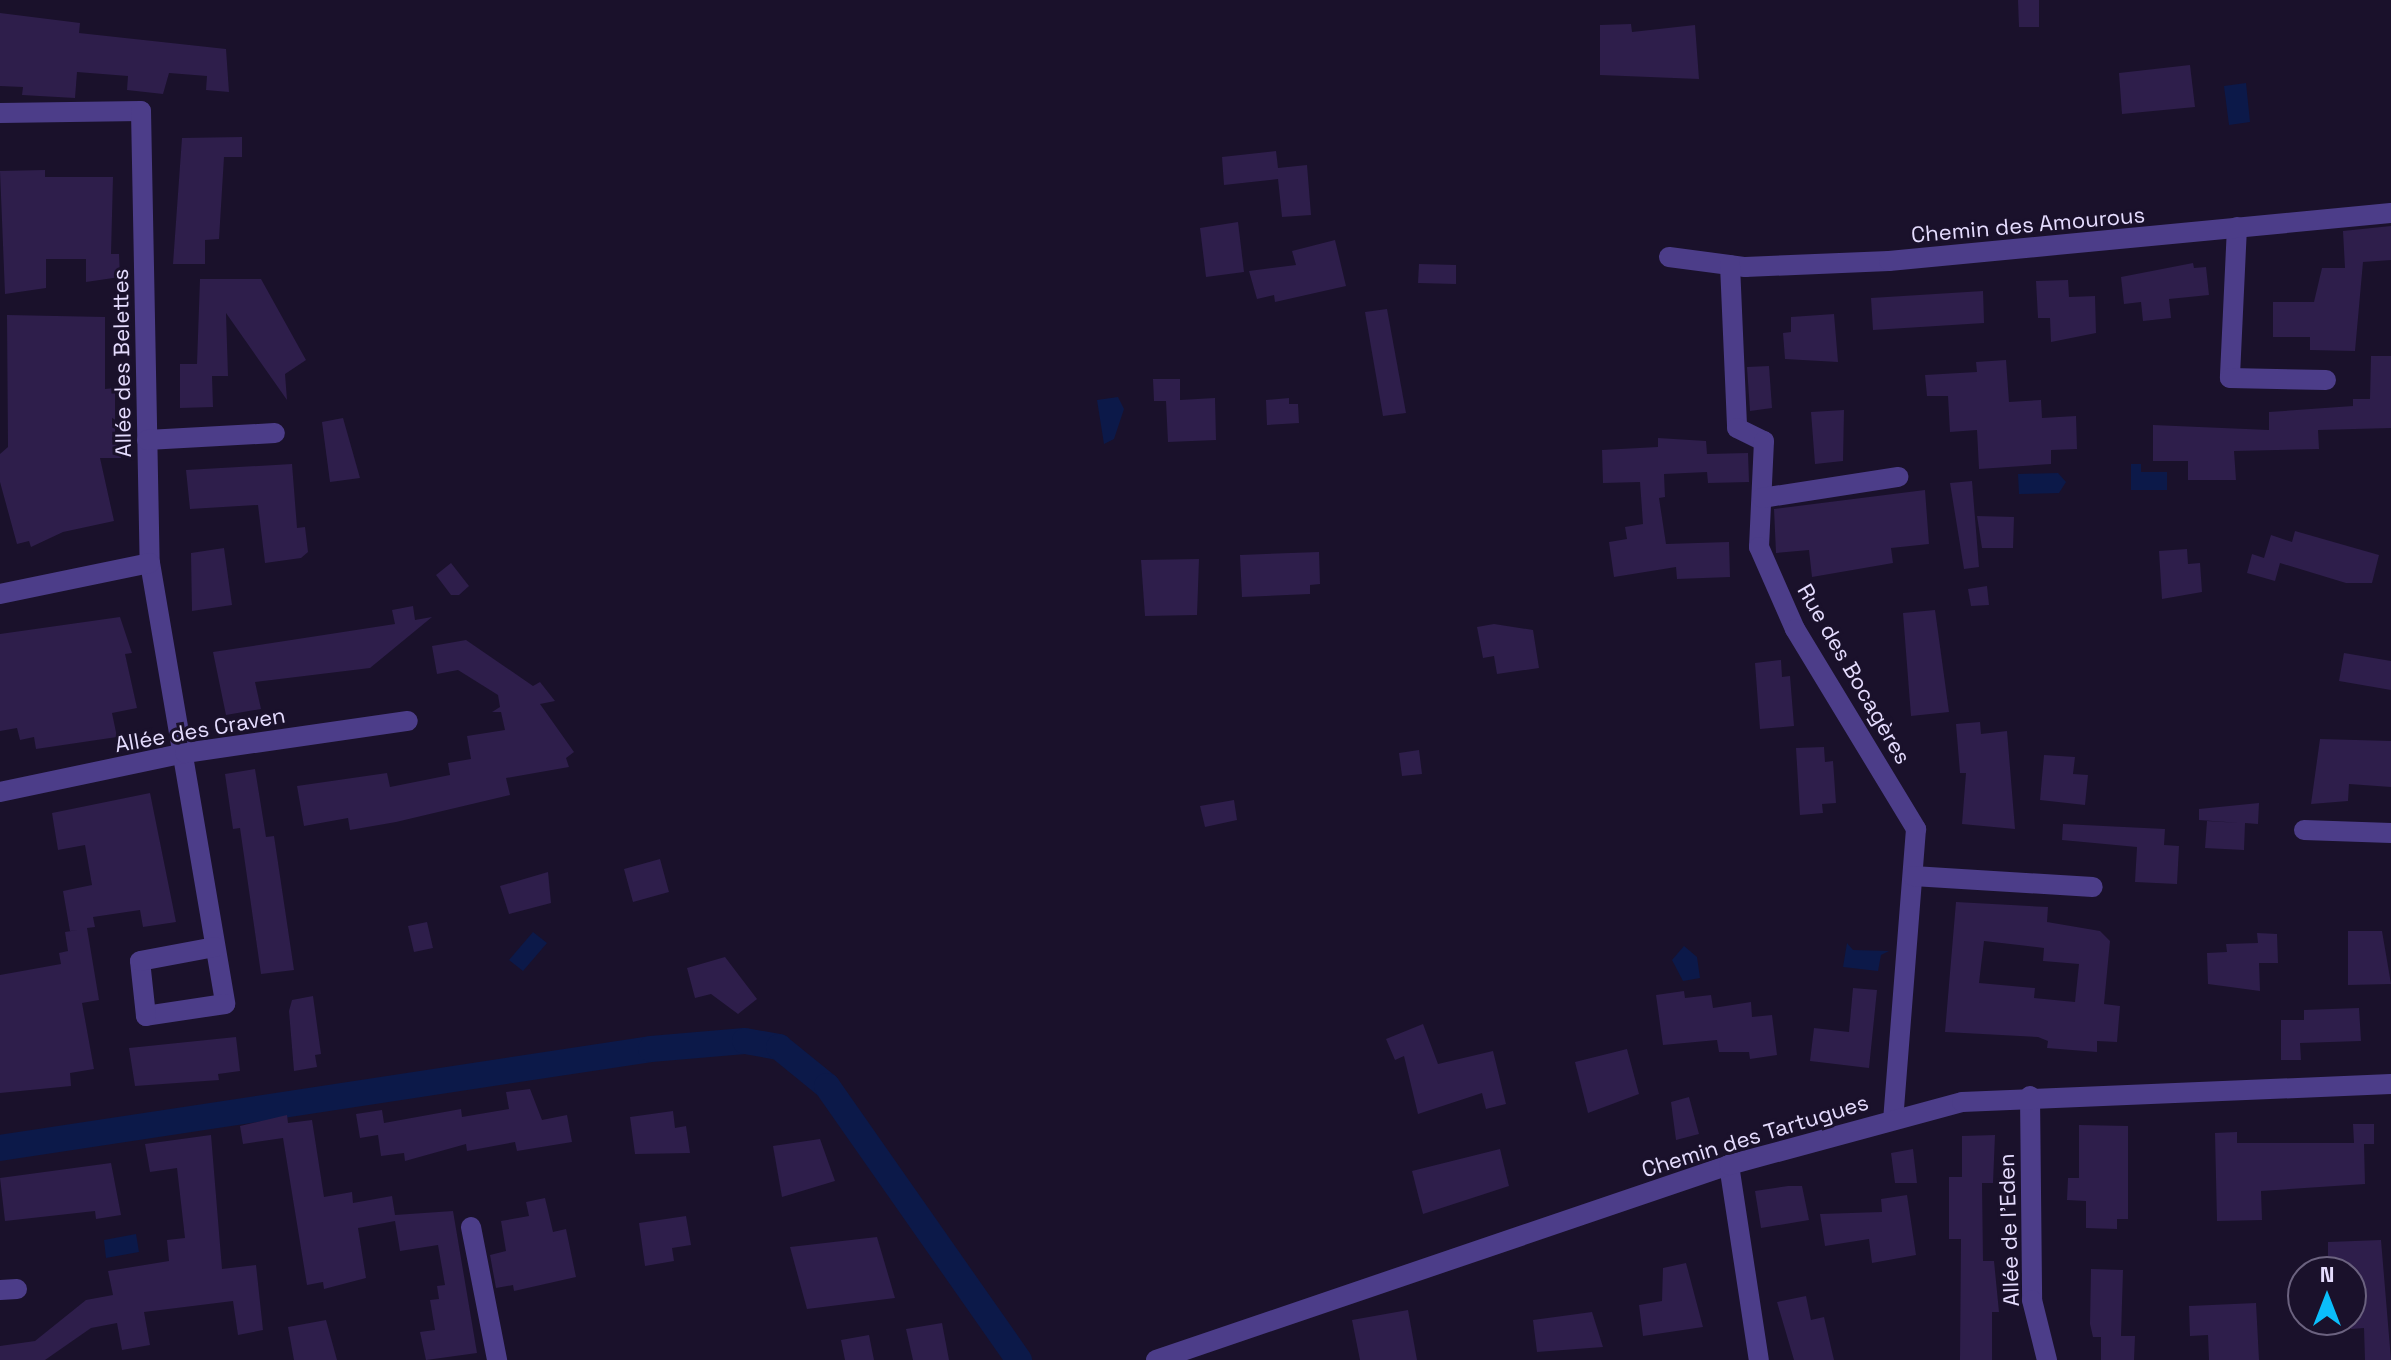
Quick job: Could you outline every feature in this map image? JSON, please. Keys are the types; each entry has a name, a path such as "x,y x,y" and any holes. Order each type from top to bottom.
{"street":[{"name":"Allée des Belettes","path":"0,113 141,111 150,563 185,753 225,1004 146,1016 140,961 215,947"},
{"name":"Chemin des Amourous","path":"1669,257 1730,265 2022,253 2237,227 2391,213"},
{"path":"2237,227 2230,378 2326,380"},
{"name":"Rue des Bocagères","path":"1730,265 1737,428 1764,441 1759,547 1795,629 1916,829 1893,1119"},
{"path":"147,440 275,433"},
{"path":"1762,498 1898,477"},
{"path":"0,594 150,563"},
{"name":"Allée des Craven","path":"0,792 185,753 408,721"},
{"path":"2304,830 2391,833"},
{"path":"1913,876 2093,887"},
{"name":"Chemin des Tartugues","path":"1156,1360 1729,1165 1962,1102 2030,1096 2391,1084"},
{"name":"Allée de l'Eden","path":"2030,1096 2032,1300 2047,1360"},
{"path":"1729,1165 1759,1360"},
{"path":"471,1227 497,1360"}],"water":[{"path":"2246,83 2250,122 2229,125 2224,86"},
{"path":"1118,397 1124,409 1114,439 1104,444 1097,400"},
{"path":"2131,464 2141,464 2141,472 2167,472 2167,490 2131,490"},
{"path":"2058,473 2066,482 2059,493 2019,494 2018,474"},
{"path":"533,932 547,943 523,971 509,960"},
{"path":"1847,943 1853,950 1889,951 1881,955 1878,971 1843,967"},
{"path":"1684,946 1697,957 1700,978 1683,981 1672,960"},
{"path":"136,1234 139,1252 106,1258 104,1240"}],"building":[{"path":"2018,0 2039,0 2039,27 2019,27"},
{"path":"0,13 80,23 79,33 226,49 229,92 206,90 207,76 169,73 163,94 127,90 128,76 77,72 75,98 22,95 23,87 0,86"},
{"path":"1631,24 1632,32 1695,25 1699,79 1600,75 1600,25"},
{"path":"2190,65 2195,107 2122,114 2119,73"},
{"path":"242,137 242,157 224,157 219,239 205,240 205,264 173,264 182,138"},
{"path":"1276,151 1278,168 1307,165 1311,215 1282,217 1278,179 1224,185 1222,157"},
{"path":"45,170 45,177 113,177 111,254 119,254 120,277 86,282 86,259 46,259 46,288 5,294 0,171"},
{"path":"1238,222 1244,272 1206,277 1200,228"},
{"path":"2391,226 2391,260 2363,262 2355,351 2310,350 2310,337 2273,337 2273,302 2314,302 2322,268 2345,268 2343,231"},
{"path":"1335,240 1346,286 1275,302 1274,295 1257,299 1249,271 1296,265 1292,251"},
{"path":"2193,263 2194,268 2206,267 2209,295 2169,299 2171,318 2143,321 2141,302 2124,304 2121,277"},
{"path":"1419,264 1456,265 1456,284 1418,283"},
{"path":"200,279 261,279 306,360 285,374 287,400 226,313 228,376 212,376 213,407 180,408 180,364 197,364"},
{"path":"2068,280 2069,297 2095,296 2096,333 2051,342 2050,318 2038,318 2036,281"},
{"path":"1983,291 1984,323 1873,330 1871,298"},
{"path":"1387,309 1406,413 1383,416 1365,312"},
{"path":"1834,314 1838,362 1785,359 1783,333 1791,332 1791,317"},
{"path":"7,315 105,317 105,389 115,388 115,436 121,436 121,458 100,458 114,521 63,532 31,547 29,541 17,544 0,482 0,454 8,447"},
{"path":"2371,356 2391,356 2391,428 2318,430 2319,449 2234,451 2236,480 2188,480 2188,461 2153,461 2153,425 2269,430 2269,412 2353,406 2353,399 2370,399"},
{"path":"2006,360 2009,402 2041,400 2042,418 2076,416 2077,449 2051,450 2051,464 1979,469 1977,430 1950,432 1948,396 1927,396 1925,375 1977,372 1976,362"},
{"path":"1769,366 1772,408 1750,411 1747,367"},
{"path":"1153,379 1180,379 1180,400 1215,398 1216,440 1168,442 1166,401 1154,401"},
{"path":"1289,398 1289,404 1298,404 1299,423 1267,425 1266,400"},
{"path":"1844,410 1843,461 1815,464 1811,412"},
{"path":"343,418 360,478 330,482 322,422"},
{"path":"1658,438 1706,441 1707,454 1748,453 1749,482 1708,483 1707,472 1664,474 1665,497 1659,498 1666,544 1729,542 1730,577 1677,579 1676,567 1614,577 1609,542 1627,539 1625,527 1643,524 1640,482 1603,483 1602,450 1658,447"},
{"path":"292,464 297,528 305,527 308,552 301,558 265,563 258,505 190,509 186,470"},
{"path":"1972,481 1979,567 1964,569 1950,483"},
{"path":"1925,490 1929,544 1891,548 1893,563 1812,577 1809,550 1776,553 1774,509"},
{"path":"1977,516 2014,517 2013,548 1982,548"},
{"path":"2295,531 2379,555 2372,583 2346,583 2280,563 2275,581 2247,573 2252,554 2264,558 2271,535 2292,542"},
{"path":"224,548 232,605 192,611 191,553"},
{"path":"2187,549 2188,564 2200,563 2202,592 2162,599 2159,551"},
{"path":"1319,552 1320,584 1310,585 1310,594 1242,597 1240,555"},
{"path":"1199,559 1197,615 1145,616 1141,560"},
{"path":"451,563 469,586 459,595 451,595 436,575"},
{"path":"1987,586 1989,605 1971,606 1968,589"},
{"path":"413,606 415,620 432,617 370,668 255,682 261,709 226,715 213,652 395,624 392,610"},
{"path":"1935,610 1949,712 1911,716 1903,613"},
{"path":"120,617 132,653 125,654 137,708 112,713 117,737 36,749 34,737 20,740 17,728 0,731 0,634"},
{"path":"1494,624 1533,630 1539,668 1497,674 1494,656 1483,658 1477,627"},
{"path":"466,640 533,686 540,682 555,701 540,704 574,752 566,758 569,767 506,778 510,795 396,822 350,830 348,818 304,826 297,786 387,773 390,787 450,775 448,763 471,759 467,736 505,730 501,712 492,712 500,707 498,695 458,670 437,674 432,646"},
{"path":"2344,653 2391,661 2391,690 2339,681"},
{"path":"1781,660 1782,677 1790,676 1794,726 1760,729 1755,663"},
{"path":"1980,722 1981,734 2007,731 2015,829 1962,824 1966,773 1960,773 1956,724"},
{"path":"2320,739 2391,741 2391,787 2349,784 2348,801 2311,804"},
{"path":"1824,747 1825,762 1833,761 1836,803 1822,804 1823,813 1800,815 1796,748"},
{"path":"1419,750 1422,774 1402,776 1399,753"},
{"path":"2044,755 2075,757 2073,774 2088,775 2085,805 2040,800"},
{"path":"255,769 266,837 274,836 294,970 261,974 240,828 233,829 225,774"},
{"path":"150,793 176,922 143,927 140,910 93,917 95,927 87,928 99,1000 82,1003 94,1069 70,1073 71,1086 0,1093 0,975 61,964 59,953 68,951 65,932 78,930 70,931 63,891 92,885 85,845 58,850 52,813"},
{"path":"1234,800 1237,820 1205,827 1200,806"},
{"path":"2259,803 2258,824 2245,823 2244,850 2205,848 2207,821 2240,823 2199,820 2199,809"},
{"path":"2063,824 2165,829 2164,845 2179,846 2177,884 2135,882 2137,847 2062,840"},
{"path":"660,859 669,892 633,902 624,869"},
{"path":"548,872 551,903 509,914 500,886"},
{"path":"1956,902 2048,907 2047,922 2100,931 2110,941 2104,1004 2120,1006 2117,1042 2097,1041 2097,1052 2047,1048 2048,1041 2038,1037 1945,1032","holes":["1984,941 2044,948 2043,961 2079,964 2075,1002 2034,998 2035,988 1979,983"]},
{"path":"427,922 433,948 414,952 408,926"},
{"path":"2348,931 2382,931 2391,984 2348,985"},
{"path":"2257,933 2277,934 2278,963 2259,963 2260,991 2208,984 2207,953 2227,952 2226,944 2258,943"},
{"path":"725,957 757,999 738,1014 711,994 695,998 687,968"},
{"path":"1853,988 1877,990 1869,1068 1810,1061 1814,1028 1849,1032"},
{"path":"1684,991 1685,998 1711,995 1713,1008 1751,1002 1752,1017 1772,1015 1777,1055 1750,1059 1749,1052 1719,1052 1717,1040 1663,1045 1656,995"},
{"path":"313,996 321,1054 315,1055 317,1067 294,1071 289,1011 292,1000"},
{"path":"2359,1008 2361,1041 2300,1043 2301,1060 2281,1060 2281,1020 2304,1020 2304,1010"},
{"path":"1423,1024 1438,1064 1493,1051 1506,1104 1486,1109 1482,1093 1418,1114 1404,1056 1395,1060 1386,1039"},
{"path":"236,1037 240,1071 218,1074 219,1080 135,1086 129,1048"},
{"path":"1627,1049 1639,1094 1588,1113 1575,1062"},
{"path":"530,1089 542,1120 567,1115 572,1142 517,1151 515,1142 467,1151 466,1144 405,1161 404,1153 381,1156 378,1135 360,1138 356,1114 382,1110 384,1123 461,1109 462,1117 509,1109 506,1092"},
{"path":"1689,1097 1699,1134 1676,1140 1671,1102"},
{"path":"673,1111 675,1128 686,1126 690,1153 635,1154 630,1117"},
{"path":"287,1115 288,1123 312,1120 324,1197 352,1192 353,1203 392,1196 395,1215 453,1211 477,1353 426,1360 420,1332 435,1330 430,1300 439,1299 437,1286 445,1285 438,1245 400,1251 395,1221 358,1228 366,1278 324,1289 323,1282 307,1285 283,1138 243,1144 240,1126"},
{"path":"2353,1124 2374,1124 2374,1144 2364,1144 2365,1184 2261,1191 2262,1220 2217,1221 2215,1133 2237,1132 2237,1143 2354,1143"},
{"path":"2079,1125 2128,1126 2128,1219 2117,1219 2117,1229 2086,1228 2086,1201 2067,1200 2068,1178 2079,1178"},
{"path":"211,1135 222,1269 256,1265 263,1330 238,1335 233,1301 144,1312 150,1345 122,1350 117,1323 91,1328 45,1360 0,1360 0,1346 35,1341 86,1300 113,1295 108,1271 169,1261 167,1240 185,1238 177,1168 150,1172 145,1144"},
{"path":"1995,1135 1993,1183 1982,1183 1983,1261 1994,1261 1999,1312 1992,1312 1992,1360 1960,1360 1961,1239 1949,1239 1949,1177 1962,1177 1962,1136"},
{"path":"820,1139 835,1181 782,1197 773,1146"},
{"path":"1500,1149 1509,1186 1423,1214 1412,1171"},
{"path":"1913,1149 1917,1183 1895,1183 1891,1153"},
{"path":"111,1163 121,1215 96,1219 95,1211 5,1221 0,1178"},
{"path":"1802,1186 1809,1220 1761,1228 1755,1191"},
{"path":"1907,1195 1916,1255 1872,1263 1869,1239 1825,1246 1820,1214 1882,1212 1881,1199"},
{"path":"545,1198 553,1232 566,1229 576,1277 514,1291 513,1285 496,1288 490,1255 506,1251 501,1221 529,1216 526,1202"},
{"path":"686,1216 691,1245 672,1248 674,1261 645,1266 639,1223"},
{"path":"877,1237 895,1298 807,1309 790,1247"},
{"path":"2381,1240 2391,1360 2365,1360 2367,1256 2328,1256 2328,1242"},
{"path":"1686,1263 1703,1327 1643,1336 1639,1305 1662,1301 1663,1268"},
{"path":"2091,1269 2123,1270 2121,1336 2135,1336 2134,1360 2101,1360 2101,1337 2093,1337 2090,1324"},
{"path":"1806,1296 1811,1320 1824,1317 1834,1360 1794,1360 1777,1302"},
{"path":"2256,1303 2259,1360 2209,1360 2208,1335 2190,1336 2189,1306"},
{"path":"1408,1310 1417,1360 1360,1360 1352,1320"},
{"path":"1592,1312 1603,1347 1537,1352 1533,1320"},
{"path":"326,1320 337,1360 294,1360 288,1327"},
{"path":"942,1323 949,1360 913,1360 906,1329"},
{"path":"869,1335 874,1360 845,1360 841,1340"}],"waterway":[{"path":"0,1148 651,1049 745,1041 779,1047 827,1086 1019,1360"}]}
